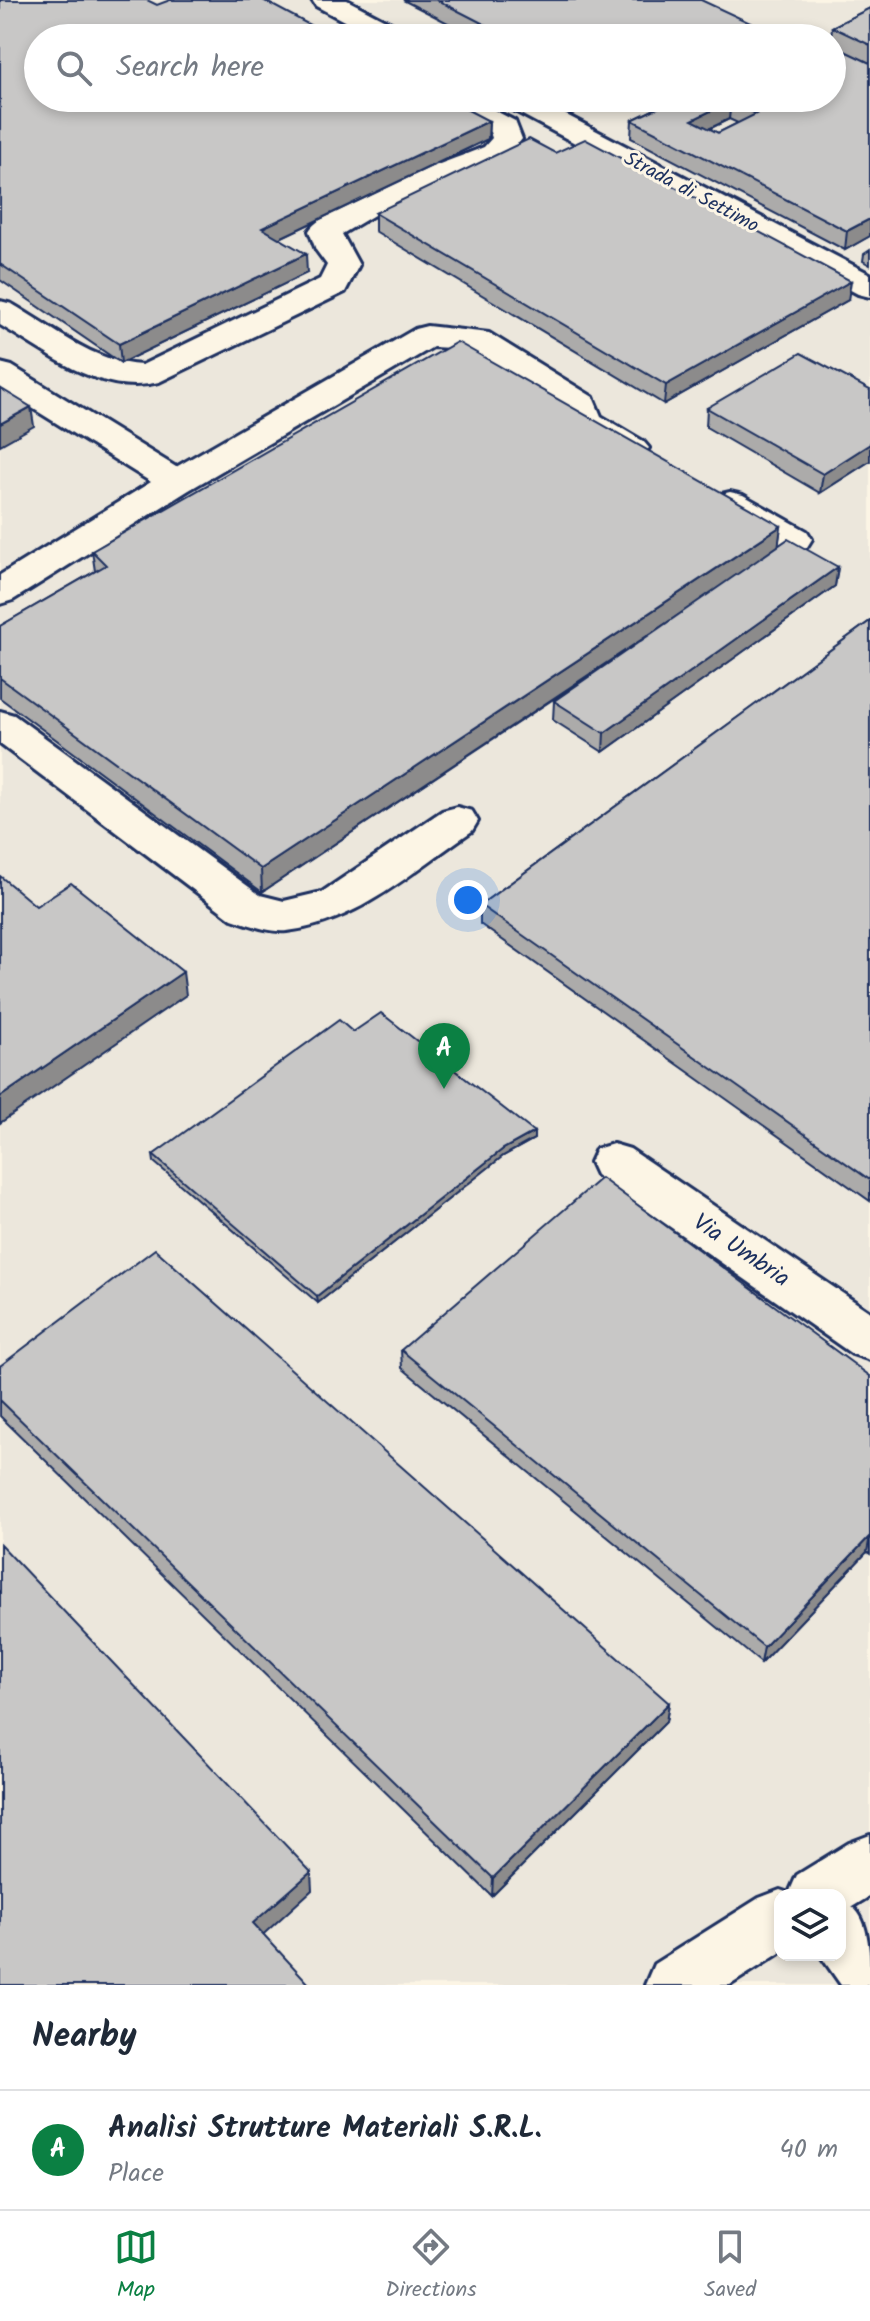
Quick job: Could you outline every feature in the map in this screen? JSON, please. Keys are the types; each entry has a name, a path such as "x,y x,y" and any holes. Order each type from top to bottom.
{"street":[{"path":"326,0 371,24"},
{"path":"0,311 90,364 114,374 147,375 333,285 343,265 332,250 325,231 363,208 495,153 507,139 504,127 475,112"},
{"name":"Strada di Settimo","path":"539,112 870,287"},
{"path":"0,592 176,482 427,336 477,340 581,404 585,421 652,460"},
{"path":"0,373 176,482"},
{"path":"704,489 794,539"},
{"path":"0,724 247,908 284,916 335,904 457,821"},
{"name":"Via Umbria","path":"613,1162 870,1339"},
{"path":"828,1889 870,1863"},
{"path":"675,1985 774,1923"},
{"path":"846,1941 870,1976"}],"shaded area":[{"path":"0,0 870,0 870,1985 0,1985"}],"building":[{"path":"0,0 147,0 157,5 170,0 263,0 308,24 24,24 24,112 472,112 489,121 262,228 306,254 119,344 0,264"},
{"path":"437,0 701,0 753,24 484,24"},
{"path":"870,8 870,45 846,34 846,24 838,24"},
{"path":"846,52 870,63 870,219 847,231 632,120 649,112 708,112 692,120 718,133 756,114 752,112 846,112"},
{"path":"529,139 555,153 585,139 851,281 666,385 375,213"},
{"path":"457,342 781,526 261,869 0,678 0,626 106,565 92,551"},
{"path":"801,353 870,390 870,444 823,474 707,408"},
{"path":"0,388 31,407 0,424"},
{"path":"788,539 838,567 604,733 554,701"},
{"path":"870,621 870,1180 480,905"},
{"path":"0,876 36,906 71,883 183,972 0,1097"},
{"path":"381,1013 534,1132 503,1149 317,1296 153,1155 339,1020 353,1032"},
{"path":"601,1178 870,1376 870,1536 764,1647 401,1350"},
{"path":"155,1249 669,1703 493,1878 0,1400 0,1366"},
{"path":"0,1544 311,1872 253,1923 310,1985 0,1985"}],"place":[{"name":"Analisi Strutture Materiali S.R.L.","path":"444,1089"}]}
